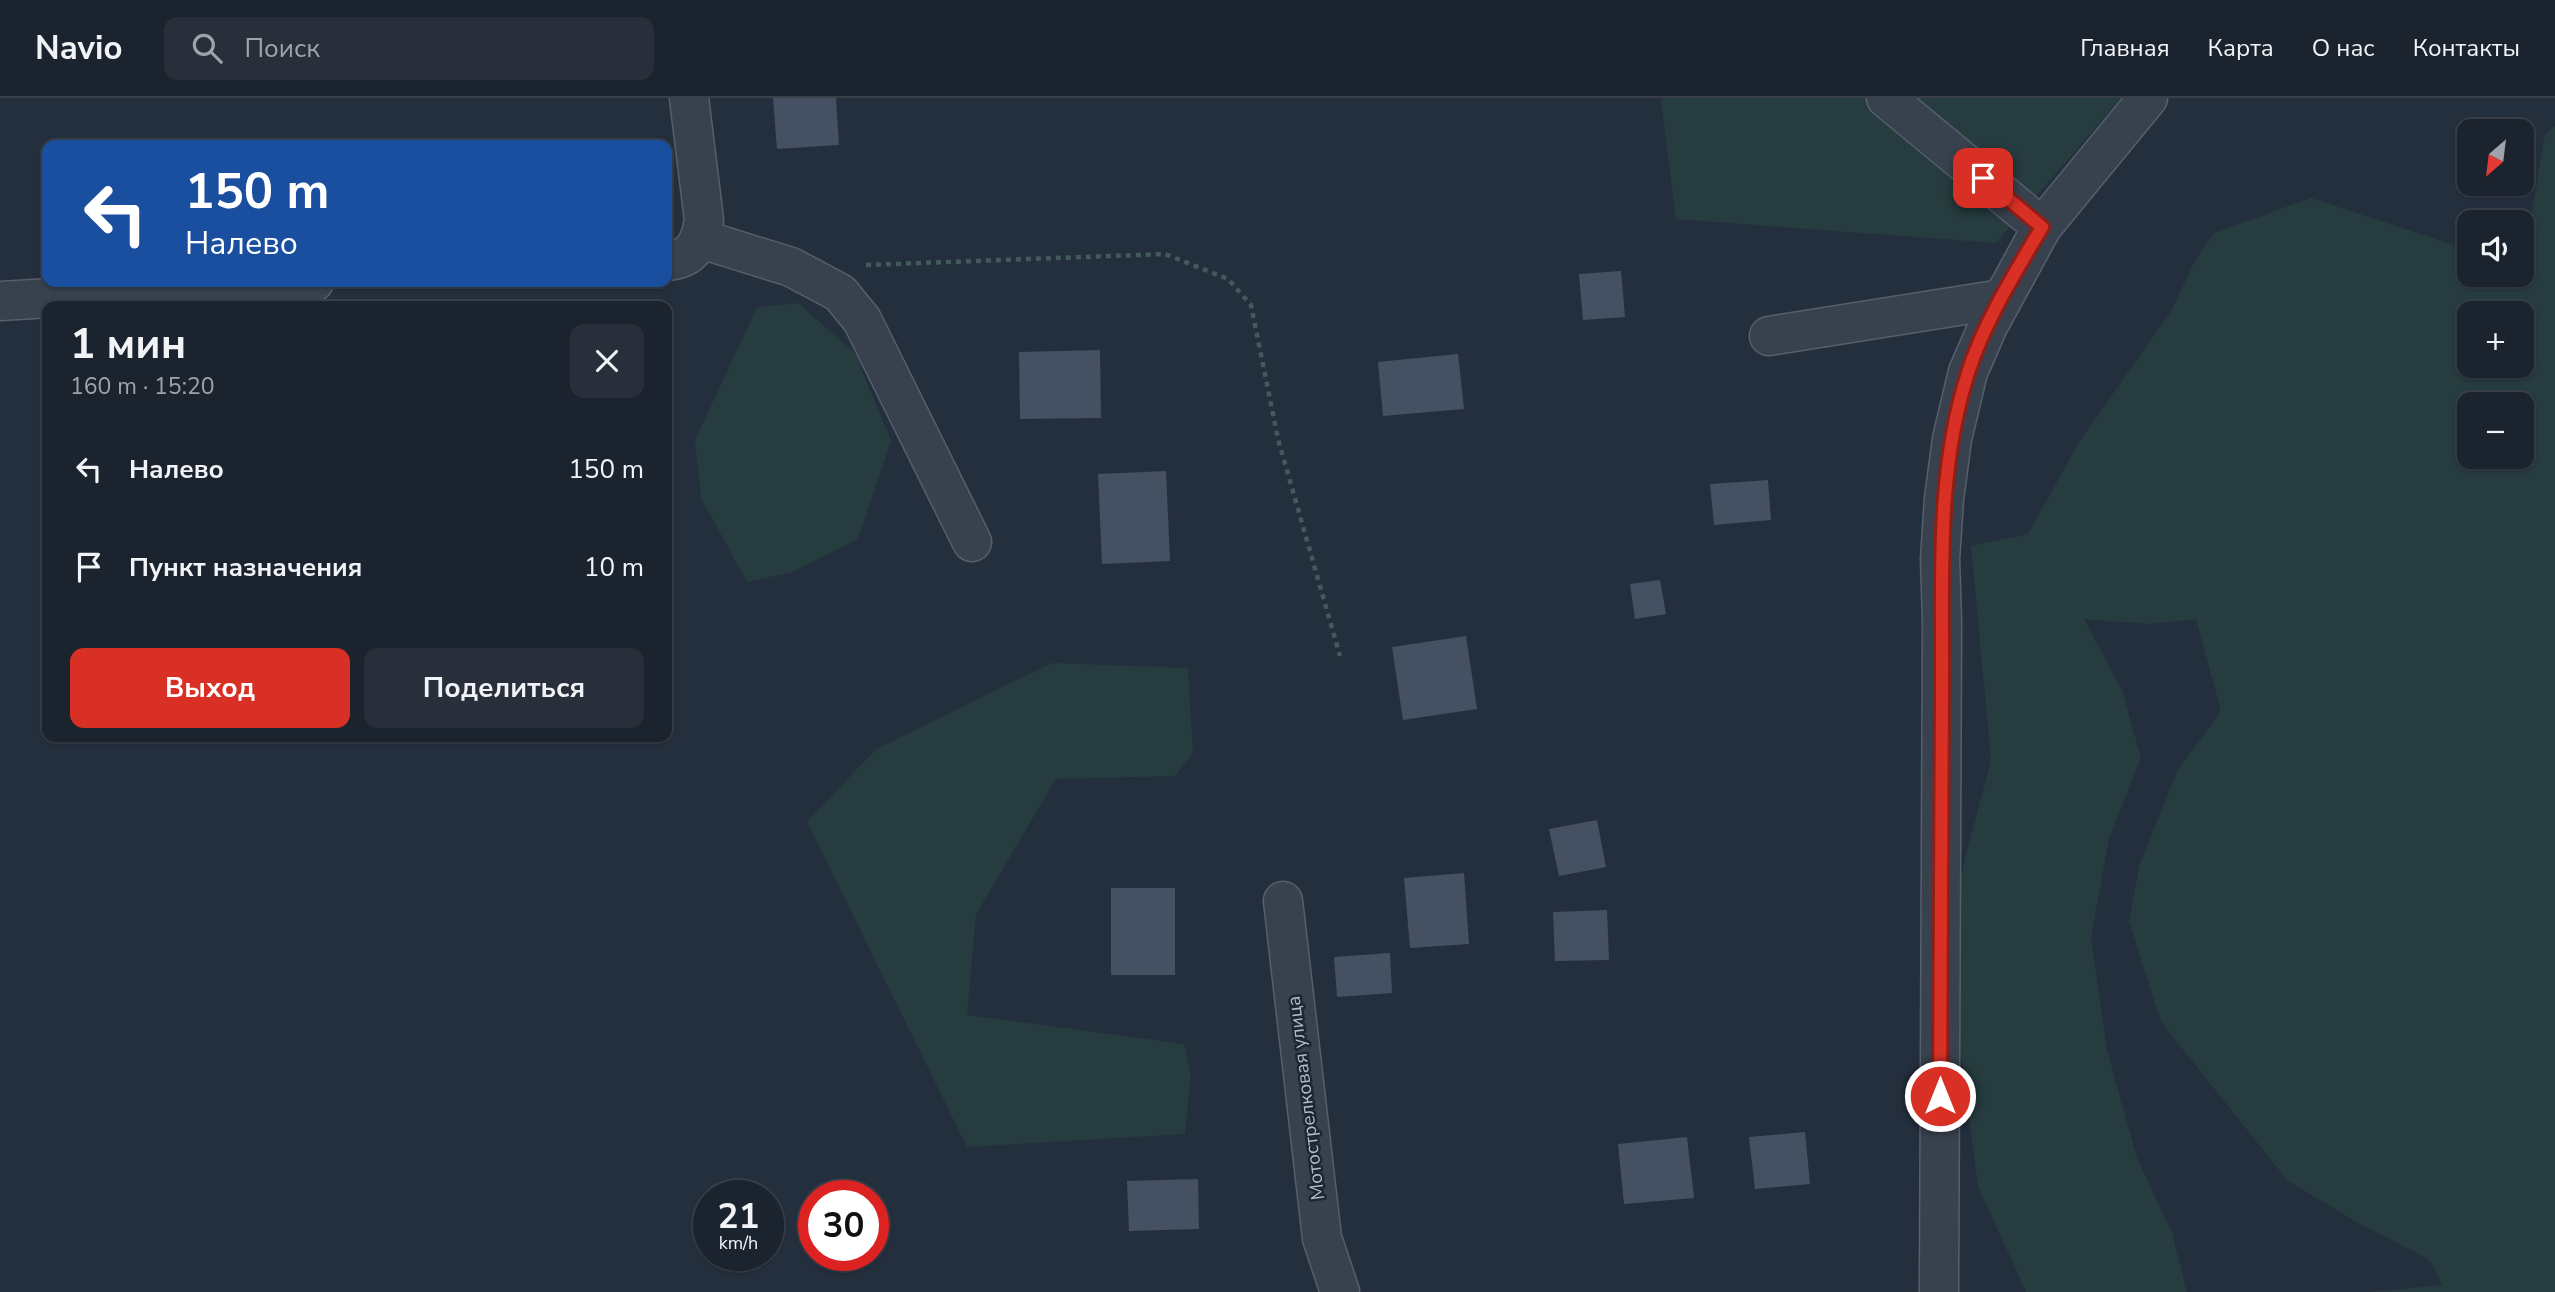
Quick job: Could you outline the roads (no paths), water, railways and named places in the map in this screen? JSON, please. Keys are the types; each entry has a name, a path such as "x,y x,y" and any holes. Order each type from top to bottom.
{"street":[{"path":"689,98 704,220 682,253 791,267 840,293 862,320 972,542"},
{"path":"1886,98 2042,227"},
{"path":"1939,1292 1942,649 1940,559 1952,439 1968,372 2002,299 2042,227 2148,98"},
{"path":"0,300 227,287"},
{"path":"1769,336 2002,299"},
{"name":"Мотострелковая улица","path":"1283,901 1322,1238 1340,1292"}]}
